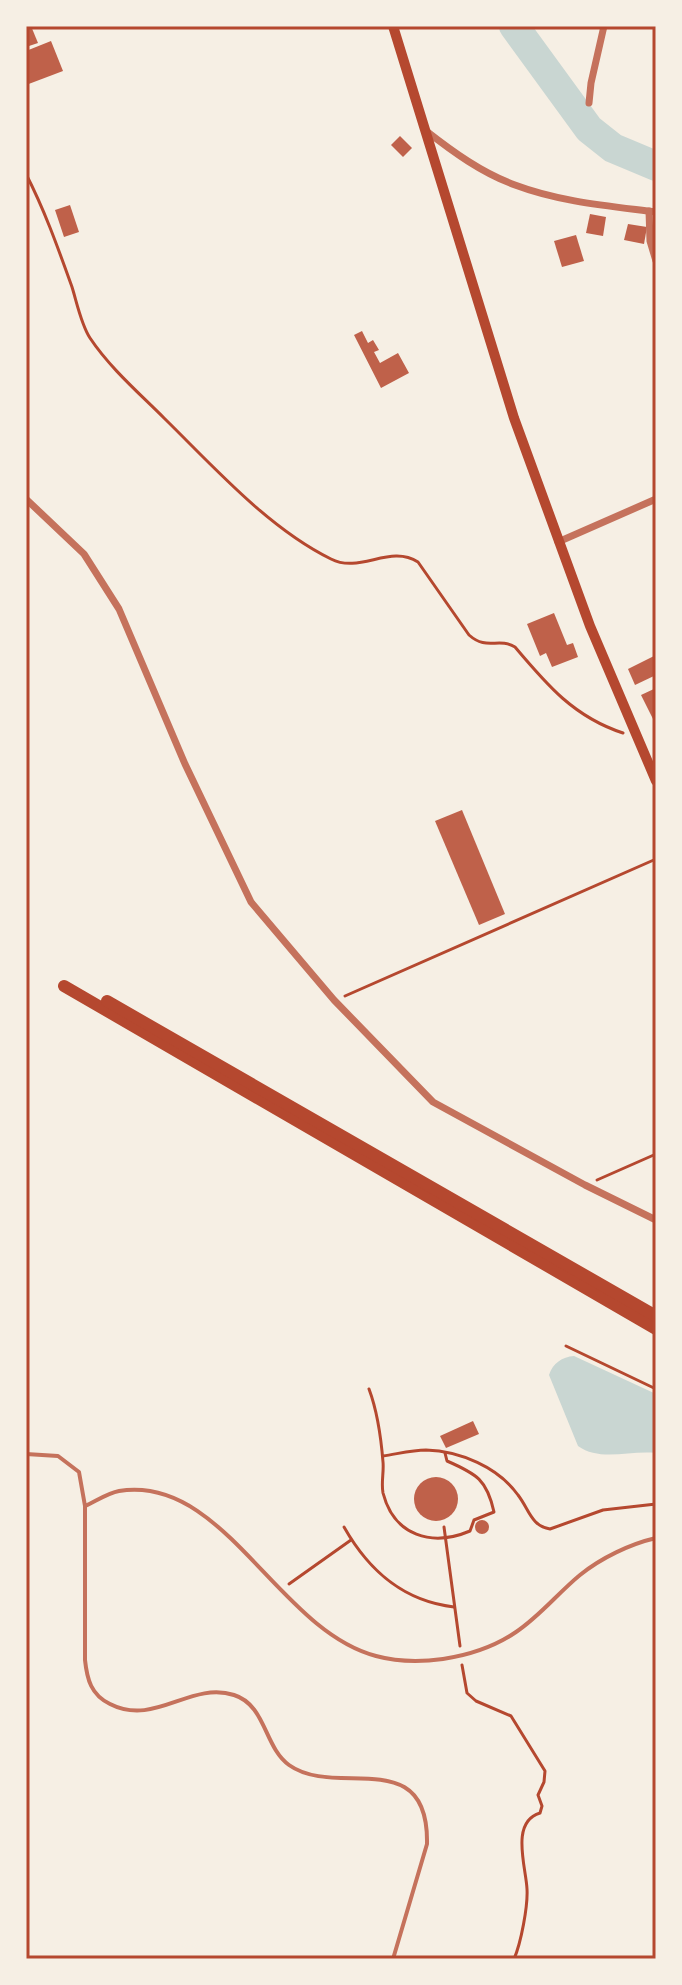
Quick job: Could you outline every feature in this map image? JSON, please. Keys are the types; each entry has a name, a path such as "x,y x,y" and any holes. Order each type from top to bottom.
{"highway":[{"path":"656,1316 67,983 656,1329"}],"main road":[{"path":"393,26 514,418 590,626 656,781"}],"street":[{"path":"589,103 604,26"},
{"path":"424,129 480,169 516,185 577,202 653,211 650,241 656,261"},
{"path":"26,499 84,554 119,609 185,764 251,902 334,1000 433,1102 656,1220"},
{"path":"558,542 656,499"}],"lane":[{"path":"26,1454 58,1456 79,1472 85,1506 85,1660 87,1679 94,1692 107,1703 127,1711 144,1712 208,1692 237,1696 249,1703 260,1717 278,1752 288,1764 314,1774 387,1780 404,1787 417,1799 428,1824 427,1844 393,1959"},
{"path":"85,1506 117,1491 139,1490 160,1493 184,1502 210,1519 279,1591 323,1630 352,1647 376,1656 405,1661 461,1656 492,1646 518,1631 580,1575 613,1555 656,1538"}],"path":[{"path":"26,174 45,212 89,336 119,373 221,475 285,530 333,561 357,563 399,554 409,556 418,562 477,643 508,643 515,647 554,694 608,728 638,738"},
{"path":"334,1000 656,859"},
{"path":"585,1185 656,1154"},
{"path":"566,1346 656,1389"},
{"path":"369,1389 377,1411 383,1456 382,1490 392,1515 415,1533 446,1539 470,1531 474,1520 494,1512 489,1490 474,1475 447,1461 445,1453"},
{"path":"383,1456 421,1450 478,1462 517,1494 535,1523 543,1528 550,1529 621,1506 656,1504"},
{"path":"344,1527 362,1557 389,1583 422,1601 454,1607"},
{"path":"444,1527 467,1693 476,1701 511,1716 545,1771 538,1795 542,1806 540,1813 534,1815 524,1827 522,1854 527,1891 514,1959"},
{"path":"279,1591 351,1540"}],"shaded area":[{"path":"574,1356 656,1394 656,1453 605,1454 578,1446 549,1375 558,1361"}],"building":[{"path":"26,26 31,26 38,43 26,47"},
{"path":"51,41 63,71 26,85 26,51"},
{"path":"400,136 412,148 403,157 391,145"},
{"path":"70,205 79,232 64,237 55,210"},
{"path":"590,214 606,217 603,236 586,233"},
{"path":"628,224 647,227 644,244 624,240"},
{"path":"576,235 584,261 562,267 554,241"},
{"path":"362,331 368,343 373,340 379,350 374,352 380,363 398,353 409,373 381,388 354,335"},
{"path":"554,613 567,645 573,643 578,657 552,667 546,653 540,656 527,624"},
{"path":"654,656 656,675 635,685 628,669"},
{"path":"656,688 656,717 653,719 641,695"},
{"path":"462,810 505,914 479,925 435,821"},
{"path":"473,1421 479,1434 446,1448 440,1436"},
{"path":"436,1477 452,1483 458,1499 452,1515 436,1521 420,1515 414,1499 420,1483"},
{"path":"482,1520 489,1527 482,1534 475,1527"}],"waterway":[{"path":"514,26 589,129 613,148 656,166"}]}
